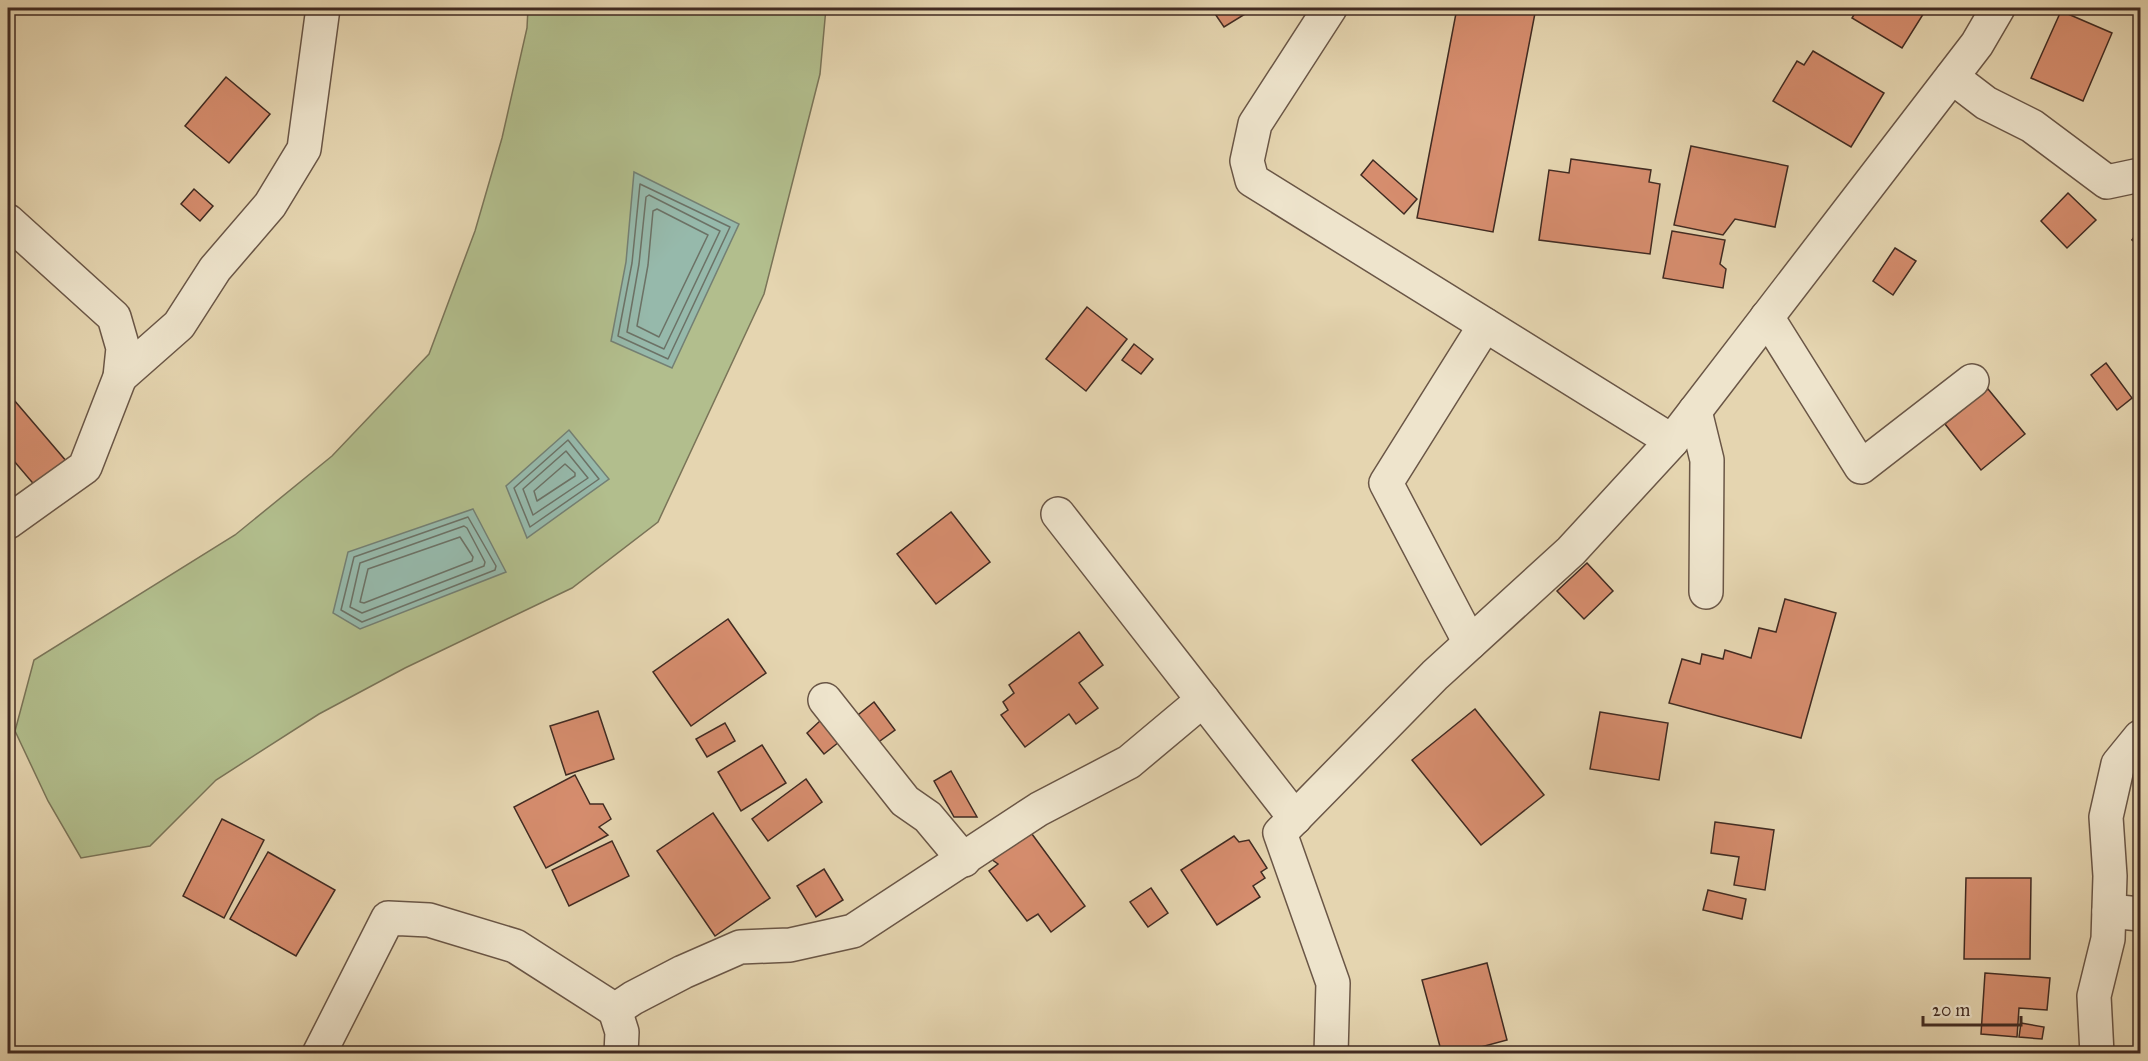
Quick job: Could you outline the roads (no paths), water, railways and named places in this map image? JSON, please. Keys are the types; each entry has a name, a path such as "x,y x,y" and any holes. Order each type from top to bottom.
{"street":[{"path":"120,377 179,325 215,269 270,205 304,149 324,8"},
{"path":"1329,8 1255,124 1247,161 1252,180 1672,441"},
{"path":"1331,1053 1333,983 1280,834 1435,675 1571,551 1672,441 1977,45 1998,8"},
{"path":"1952,77 1986,103 2032,126 2107,182 2140,175"},
{"path":"8,220 114,317 123,348 120,377 84,467 8,522"},
{"path":"1767,317 1861,467 1972,381"},
{"path":"1470,643 1386,483 1485,325"},
{"path":"1695,411 1707,460 1706,591"},
{"path":"1058,514 1295,818"},
{"path":"825,700 905,801 928,817 964,860"},
{"path":"615,1011 663,982 740,947 790,945 853,931 1039,809 1129,762 1203,700"},
{"path":"2097,1053 2094,996 2109,939 2125,912 2106,817 2118,764 2140,737"},
{"path":"319,1053 388,918 429,920 515,946 615,1011 622,1032 621,1053"}],"water":[{"path":"634,172 739,224 672,368 611,341 626,262"},
{"path":"569,430 609,479 527,538 506,486"},
{"path":"473,509 506,572 360,629 333,613 348,552"}]}
